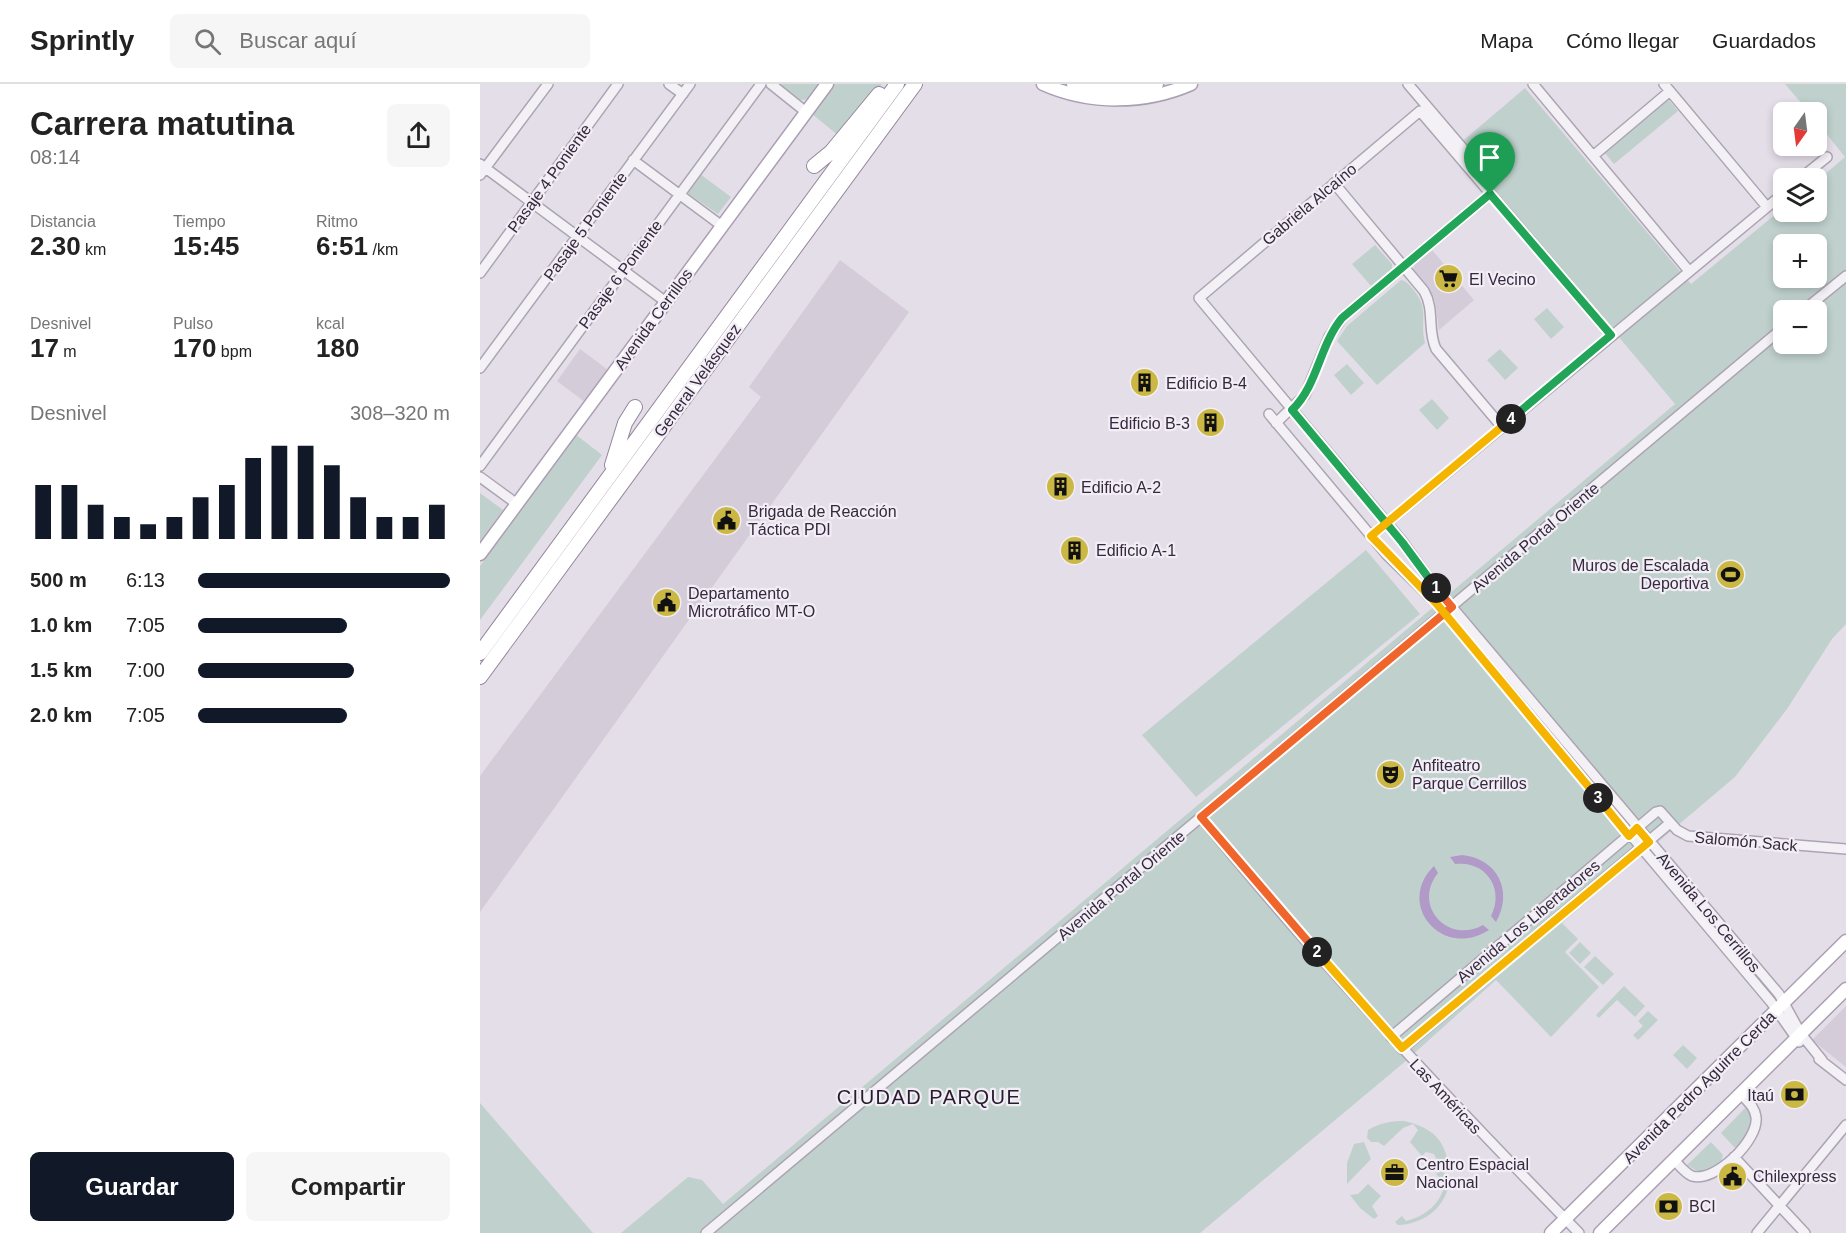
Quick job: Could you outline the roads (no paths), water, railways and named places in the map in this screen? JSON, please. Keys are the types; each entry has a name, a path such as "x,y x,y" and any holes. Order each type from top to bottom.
{"highway":[{"path":"814,166 831,152 889,84"},
{"name":"General Velásquez","path":"480,653 897,84"},
{"name":"General Velásquez","path":"480,677 915,84"},
{"path":"604,484 624,423 635,406"}],"main road":[{"name":"Avenida Cerrillos","path":"480,554 827,84"},
{"path":"1043,84 1087,97 1121,99 1162,94 1191,84"},
{"path":"1073,84 1112,89 1157,84"},
{"name":"Avenida Pedro Aguirre Cerda","path":"1551,1233 1846,941"},
{"name":"Avenida Pedro Aguirre Cerda","path":"1600,1233 1846,989"}],"street":[{"path":"548,84 482,169 666,302"},
{"name":"Pasaje 4 Poniente","path":"480,273 618,84"},
{"path":"669,84 683,94"},
{"name":"Pasaje 5 Poniente","path":"480,369 690,84"},
{"name":"Pasaje 6 Poniente","path":"480,466 760,84"},
{"path":"771,84 806,112"},
{"path":"1408,84 1471,158"},
{"path":"1533,84 1689,271"},
{"path":"1593,156 1667,88 1767,207"},
{"name":"Gabriela Alcaíno","path":"1199,298 1420,111 1490,194"},
{"path":"1813,168 1827,157"},
{"path":"633,160 722,225"},
{"path":"1334,183 1429,299 1431,335 1436,349 1502,427"},
{"path":"1276,423 1292,410 1310,387 1335,326 1350,310 1490,194 1611,335"},
{"path":"1371,536 1773,202"},
{"path":"1816,300 1846,276"},
{"name":"Avenida Los Cerrillos","path":"1199,298 1387,524 1448,610 1629,836 1780,1006"},
{"name":"Avenida Portal Oriente","path":"706,1233 1773,336"},
{"name":"Avenida Los Cerrillos","path":"1269,414 1371,536 1448,610 1649,842 1780,1006 1810,1054 1822,1060 1846,1080"},
{"path":"480,477 517,504"},
{"name":"Avenida Los Libertadores","path":"1391,1037 1656,812"},
{"name":"Salomón Sack","path":"1656,812 1660,812 1680,832 1695,837 1846,849"},
{"name":"Las Américas","path":"1201,817 1391,1037 1471,1124 1579,1233"},
{"name":"Avenida Los Libertadores","path":"1402,1048 1670,823"},
{"name":"Avenida Pedro Aguirre Cerda","path":"1674,1160 1688,1173 1698,1176 1716,1170 1734,1157 1750,1137 1756,1122 1753,1109 1741,1094"},
{"path":"1757,1233 1781,1207 1846,1125"},
{"path":"1734,1157 1805,1233"}],"place":[{"name":"El Vecino","path":"1448,279"},
{"name":"Edificio B-4","path":"1145,383"},
{"name":"Edificio B-3","path":"1211,423"},
{"name":"Edificio A-2","path":"1060,487"},
{"name":"Brigada de Reacción Táctica PDI","path":"727,520"},
{"name":"Edificio A-1","path":"1075,550"},
{"name":"Muros de Escalada Deportiva","path":"1730,574"},
{"name":"Departamento Microtráfico MT-O","path":"667,602"},
{"name":"Anfiteatro Parque Cerrillos","path":"1391,774"},
{"name":"Itaú","path":"1795,1095"},
{"name":"Centro Espacial Nacional","path":"1395,1173"},
{"name":"Chilexpress","path":"1732,1176"},
{"name":"BCI","path":"1668,1206"}],"district":[{"name":"CIUDAD PARQUE","path":"929,1097"}]}
